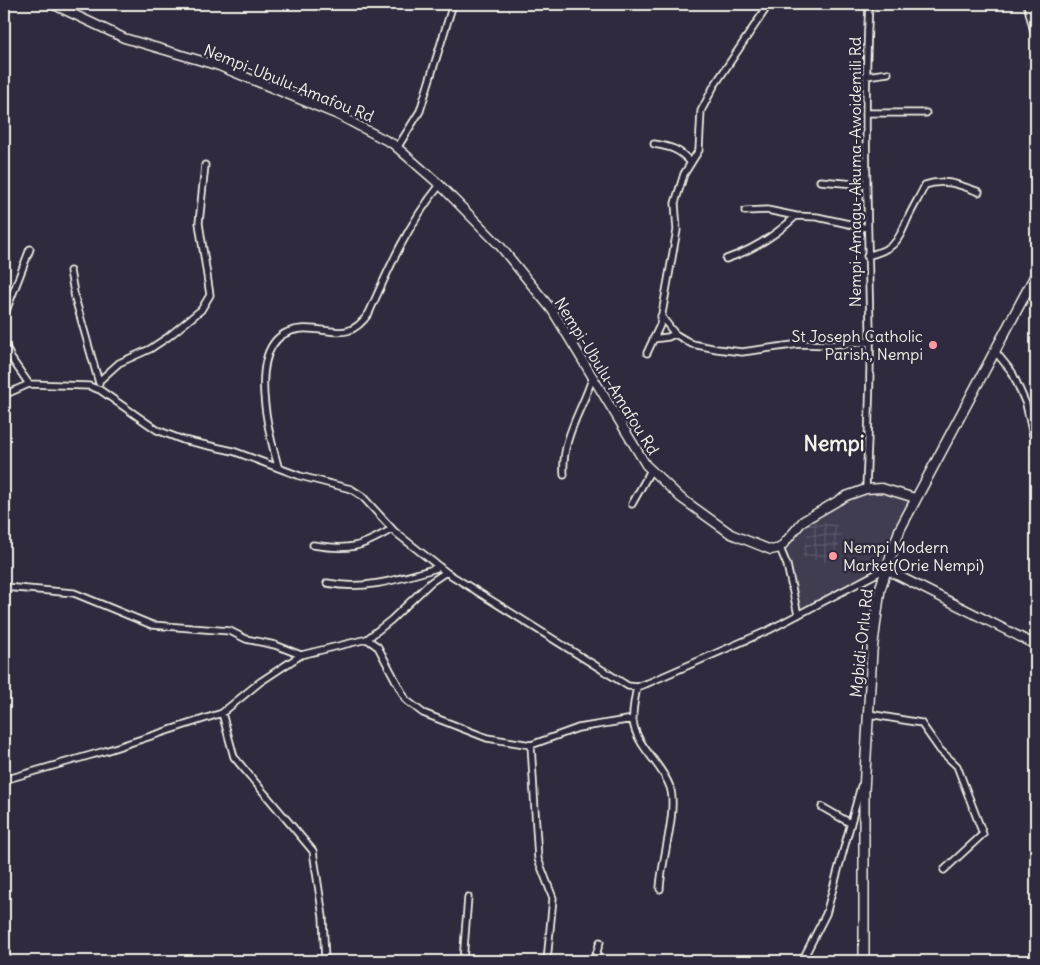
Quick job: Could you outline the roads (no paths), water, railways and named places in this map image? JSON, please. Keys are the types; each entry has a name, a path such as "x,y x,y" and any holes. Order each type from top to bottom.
{"main road":[{"name":"Mgbidi-Orlu Rd","path":"864,961 866,773 869,714 875,617 885,569 900,529 915,498 1036,274"}],"street":[{"name":"Nempi-Ubulu-Amafou Rd","path":"52,4 124,38 219,66 338,115 372,131 398,148 440,185 500,246 552,310 593,376 634,448 651,470 681,498 731,534 771,550 780,548"},
{"path":"398,148 420,111 453,4"},
{"path":"647,353 660,325 677,230 675,203 684,174 699,150 701,111 714,86 769,4"},
{"name":"Nempi-Amagu-Akuma-Awoidemili Rd","path":"866,489 870,341 867,256 866,113 869,4"},
{"path":"1027,4 1036,40"},
{"path":"866,76 888,73"},
{"path":"866,113 926,113"},
{"path":"654,144 672,147 683,152 691,162"},
{"path":"99,381 119,363 150,350 168,337 200,310 210,295 199,223 205,165"},
{"path":"820,181 867,185"},
{"path":"867,256 884,251 901,238 908,217 925,185 936,181 955,183 979,192"},
{"path":"278,466 263,408 263,387 271,348 276,340 287,332 300,329 343,332 361,326 369,313 408,229 422,207 440,185"},
{"path":"745,211 767,210 796,216 817,217 867,228"},
{"path":"726,259 759,245 781,231 796,216"},
{"path":"4,316 30,249"},
{"path":"70,271 75,298 100,390"},
{"path":"661,316 675,334 692,344 742,352 800,344 828,345 870,341"},
{"path":"653,339 675,334"},
{"path":"4,342 11,358 29,384"},
{"path":"994,350 1012,372 1026,404 1036,449"},
{"path":"4,355 11,358"},
{"path":"564,475 563,461 566,438 585,400 593,376"},
{"path":"4,395 29,384 74,384 100,390 157,430 278,466 300,476 350,488 362,496 392,529 446,572 628,686 636,687 769,630 885,569 1036,645"},
{"path":"632,504 651,470"},
{"path":"798,615 787,565 780,548 803,521 822,508 846,496 866,489 882,488 915,498"},
{"path":"313,545 332,548 363,546 392,529"},
{"path":"326,583 343,586 368,586 440,567"},
{"path":"4,780 105,751 222,713 260,682 301,655 367,638 391,620 423,588 446,572"},
{"path":"4,587 74,593 152,625 224,630 246,639 275,645 301,655"},
{"path":"367,638 378,647 406,700 422,713 487,738 531,745 578,728 633,719"},
{"path":"636,687 633,719 639,738 670,787 672,800 671,820 661,868 660,889"},
{"path":"222,713 234,757 313,851 324,927 325,961"},
{"path":"869,714 922,723 940,750 957,766 983,834 944,870"},
{"path":"531,745 538,859 553,898 547,961"},
{"path":"802,961 826,914 850,823 866,773"},
{"path":"822,807 850,823"},
{"path":"463,961 468,897"},
{"path":"594,961 600,942"}],"place":[{"name":"St Joseph Catholic Parish, Nempi","path":"933,345"},
{"name":"Nempi Modern Market(Orie Nempi)","path":"833,556"}],"district":[{"name":"Nempi","path":"834,443"}]}
